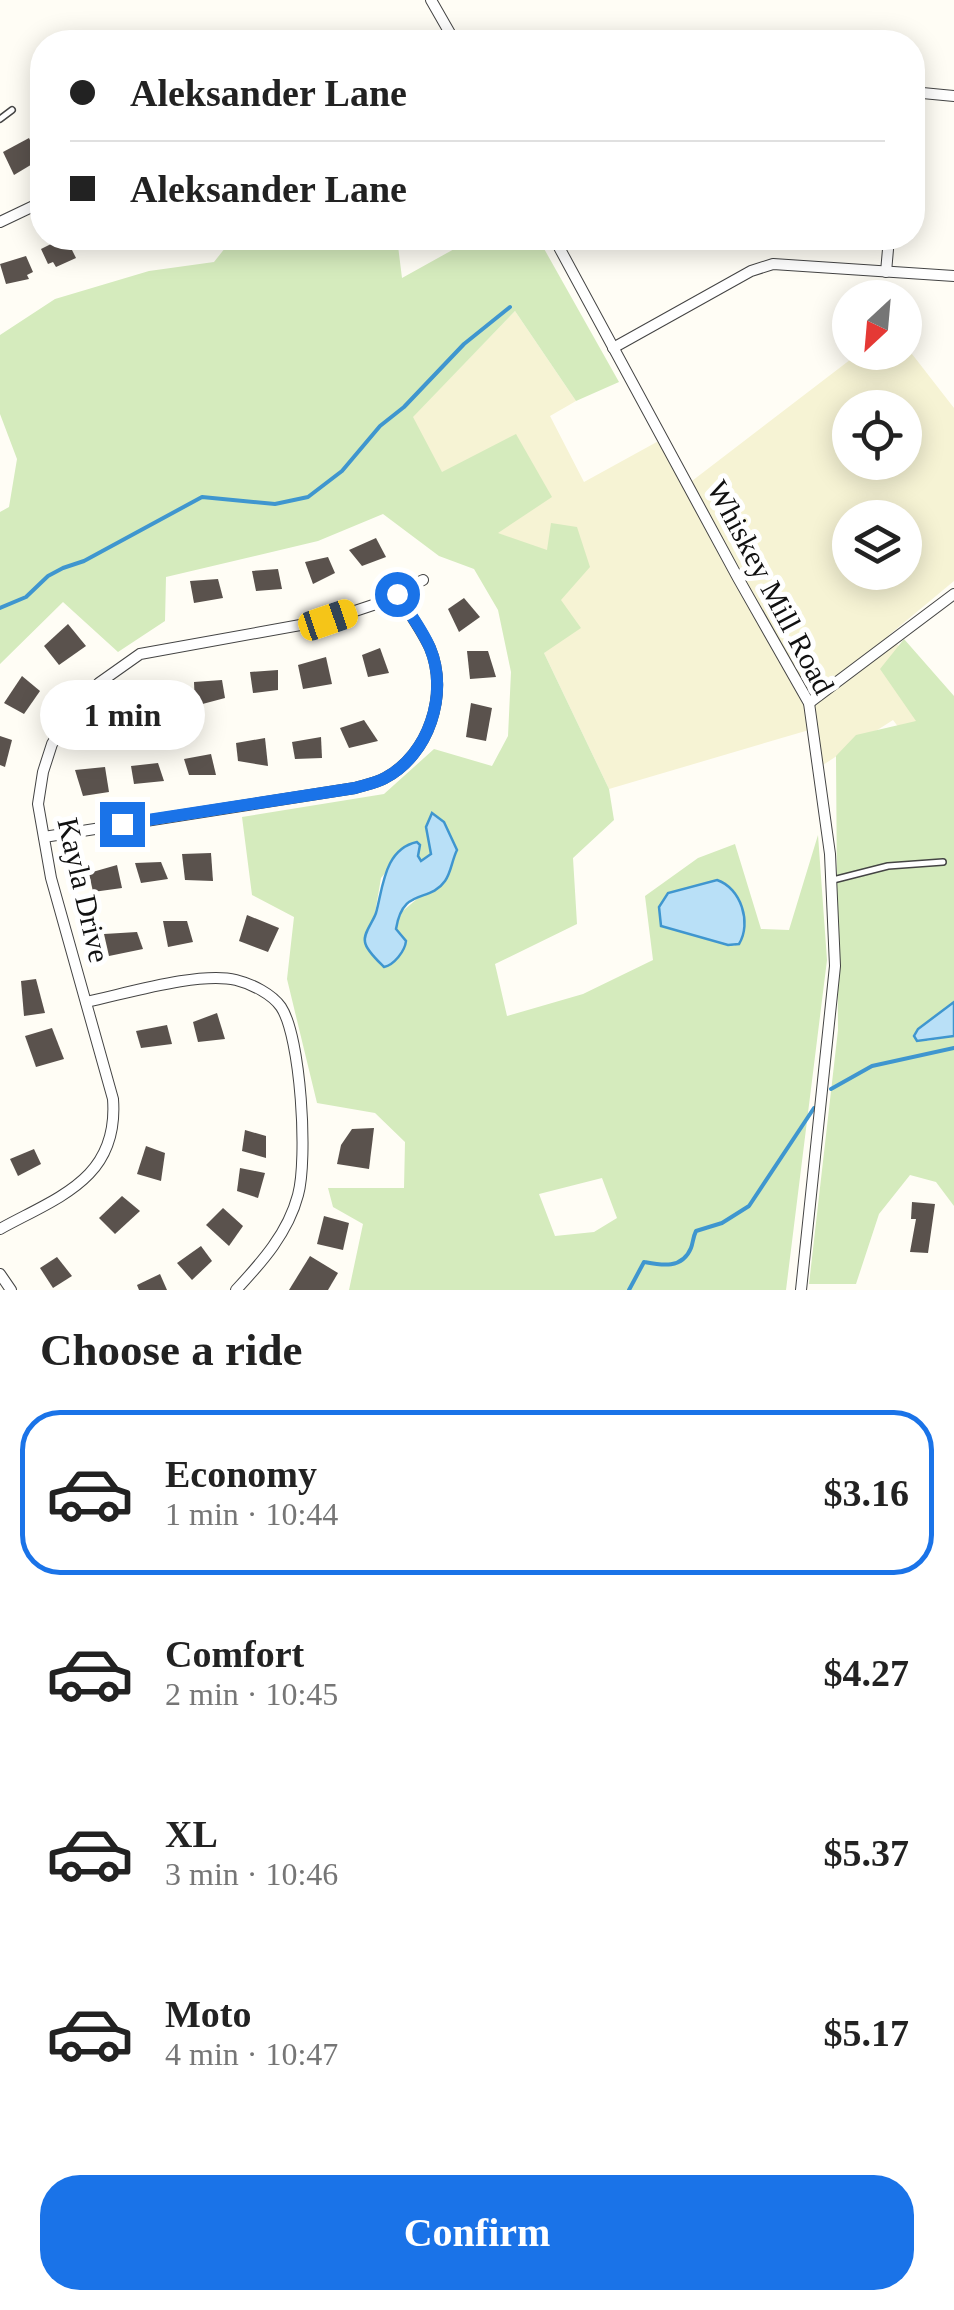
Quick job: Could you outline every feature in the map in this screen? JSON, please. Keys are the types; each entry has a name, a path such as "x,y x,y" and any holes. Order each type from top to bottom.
{"street":[{"path":"430,0 448,30"},
{"path":"925,93 954,96"},
{"path":"0,222 30,208"},
{"name":"Whiskey Mill Road","path":"560,250 809,703 831,880 835,966 802,1290"},
{"path":"886,272 888,250"},
{"path":"613,348 764,266 954,276"},
{"name":"Kayla Drive","path":"0,1230 76,1187 102,1158 115,1125 113,1100 51,878 38,804 52,744 74,707 120,666 140,654 328,620 423,580"},
{"path":"44,836 355,788 385,778 406,762 421,743 432,721 438,676 430,647 397,594"},
{"path":"809,703 954,594"},
{"path":"86,1002 222,978 239,980 270,995 284,1012 292,1031 304,1146 298,1194 281,1236 236,1290"},
{"path":"0,1274 11,1290"}],"lane":[{"path":"0,119 12,110"},
{"path":"831,880 888,866 943,862"}],"shaded area":[{"path":"515,311 576,401 550,416 584,482 664,438 688,484 837,370 922,370 922,367 954,408 954,581 889,635 947,701 932,772 893,720 815,770 809,730 609,789 544,653 561,600 548,551 496,533 516,435 442,473 412,417"}],"green space":[{"path":"224,250 398,250 402,278 452,250 545,250 619,382 576,401 515,311 413,417 442,472 516,434 552,497 498,533 547,550 551,523 577,527 590,567 561,600 581,628 544,653 609,789 614,820 573,858 577,924 495,964 507,1016 583,994 653,960 645,896 698,858 735,844 761,929 789,930 818,835 827,960 786,1290 349,1290 363,1224 333,1207 328,1188 404,1188 405,1142 375,1113 317,1103 287,979 294,917 252,895 242,817 384,794 434,749 492,766 508,736 511,672 498,610 474,569 439,556 383,514 318,541 166,577 165,621 118,652 63,602 0,664 0,512 9,507 17,459 0,414 0,335 55,299 149,271 214,262","holes":["432,813 444,822 456,851 450,871 398,915 395,929 403,937 404,950 384,967 364,936 374,919 381,878 409,844 420,846 421,862 431,854 427,827","726,883 736,895 744,917 742,940 734,946 666,928","602,1178 617,1218 594,1232 555,1236 539,1194"]},
{"path":"904,639 954,696 954,1002 932,1018 927,1041 954,1036 954,1206 936,1182 910,1175 879,1214 856,1284 809,1284 838,1030 836,756 856,735 916,721 880,669"}],"water":[{"path":"432,813 444,822 457,850 439,888 404,907 396,929 405,945 395,961 384,967 368,948 365,935 376,913 391,861 406,846 417,842 421,861 431,854 426,827"},
{"path":"717,880 732,890 742,907 744,926 739,944 728,945 661,926 659,907 668,893"},
{"path":"954,1002 954,1036 917,1041 914,1036 918,1029"}],"building":[{"path":"29,138 30,165 14,175 3,152"},
{"path":"41,250 72,250 76,258 56,267 53,262 48,264"},
{"path":"26,256 33,272 27,275 29,279 6,284 0,264"},
{"path":"376,538 386,557 362,566 349,550"},
{"path":"328,557 335,573 313,584 305,562"},
{"path":"278,569 282,589 256,591 252,571"},
{"path":"218,579 223,598 194,603 190,581"},
{"path":"464,598 480,617 459,632 448,609"},
{"path":"68,624 86,646 59,665 44,646"},
{"path":"380,648 389,673 368,677 362,655"},
{"path":"467,651 488,651 496,677 470,679"},
{"path":"326,657 332,684 303,689 298,665"},
{"path":"278,670 278,690 253,693 250,672"},
{"path":"22,676 40,691 24,714 4,703"},
{"path":"222,680 225,698 195,706 194,682"},
{"path":"165,691 170,714 140,719 136,698"},
{"path":"471,703 492,708 486,741 466,737"},
{"path":"364,720 378,741 349,748 340,728"},
{"path":"0,736 12,740 5,767 0,765"},
{"path":"321,737 322,758 295,759 292,742"},
{"path":"265,738 268,766 238,761 236,743"},
{"path":"211,754 216,775 189,775 184,759"},
{"path":"158,763 164,781 134,784 131,766"},
{"path":"105,767 109,792 83,796 75,770"},
{"path":"211,853 213,881 185,880 182,854"},
{"path":"161,862 168,879 141,883 135,863"},
{"path":"117,865 122,888 93,892 89,873"},
{"path":"247,915 279,928 268,952 239,941"},
{"path":"163,921 187,921 193,942 168,947"},
{"path":"137,932 143,949 109,956 104,934"},
{"path":"36,979 45,1013 24,1016 21,981"},
{"path":"217,1013 225,1039 198,1042 193,1022"},
{"path":"167,1025 172,1044 141,1048 136,1031"},
{"path":"52,1028 64,1059 36,1067 25,1036"},
{"path":"374,1128 369,1169 337,1164 341,1145 352,1129"},
{"path":"245,1130 266,1136 266,1158 242,1151"},
{"path":"146,1146 165,1153 161,1181 137,1174"},
{"path":"34,1149 41,1164 18,1176 10,1159"},
{"path":"240,1168 265,1173 258,1198 237,1191"},
{"path":"122,1196 140,1211 115,1234 99,1218"},
{"path":"912,1202 935,1204 928,1253 910,1252 916,1219 911,1219"},
{"path":"223,1208 243,1226 229,1246 206,1225"},
{"path":"324,1216 349,1223 343,1250 317,1244"},
{"path":"201,1246 212,1261 192,1280 177,1263"},
{"path":"310,1256 338,1273 328,1290 289,1290"},
{"path":"57,1257 72,1276 53,1288 40,1268"},
{"path":"160,1274 167,1290 139,1290 137,1285"}],"waterway":[{"path":"0,608 26,597 48,576 84,561 202,497 275,504 308,497 342,471 380,426 404,407 464,344 510,307"},
{"path":"831,1089 872,1066 954,1048"},
{"path":"629,1290 644,1262 670,1264 682,1260 696,1231 722,1223 749,1206 814,1108"}],"route":[{"path":"122,824 355,788 385,778 406,762 432,721 438,676 430,647 397,594"}]}
